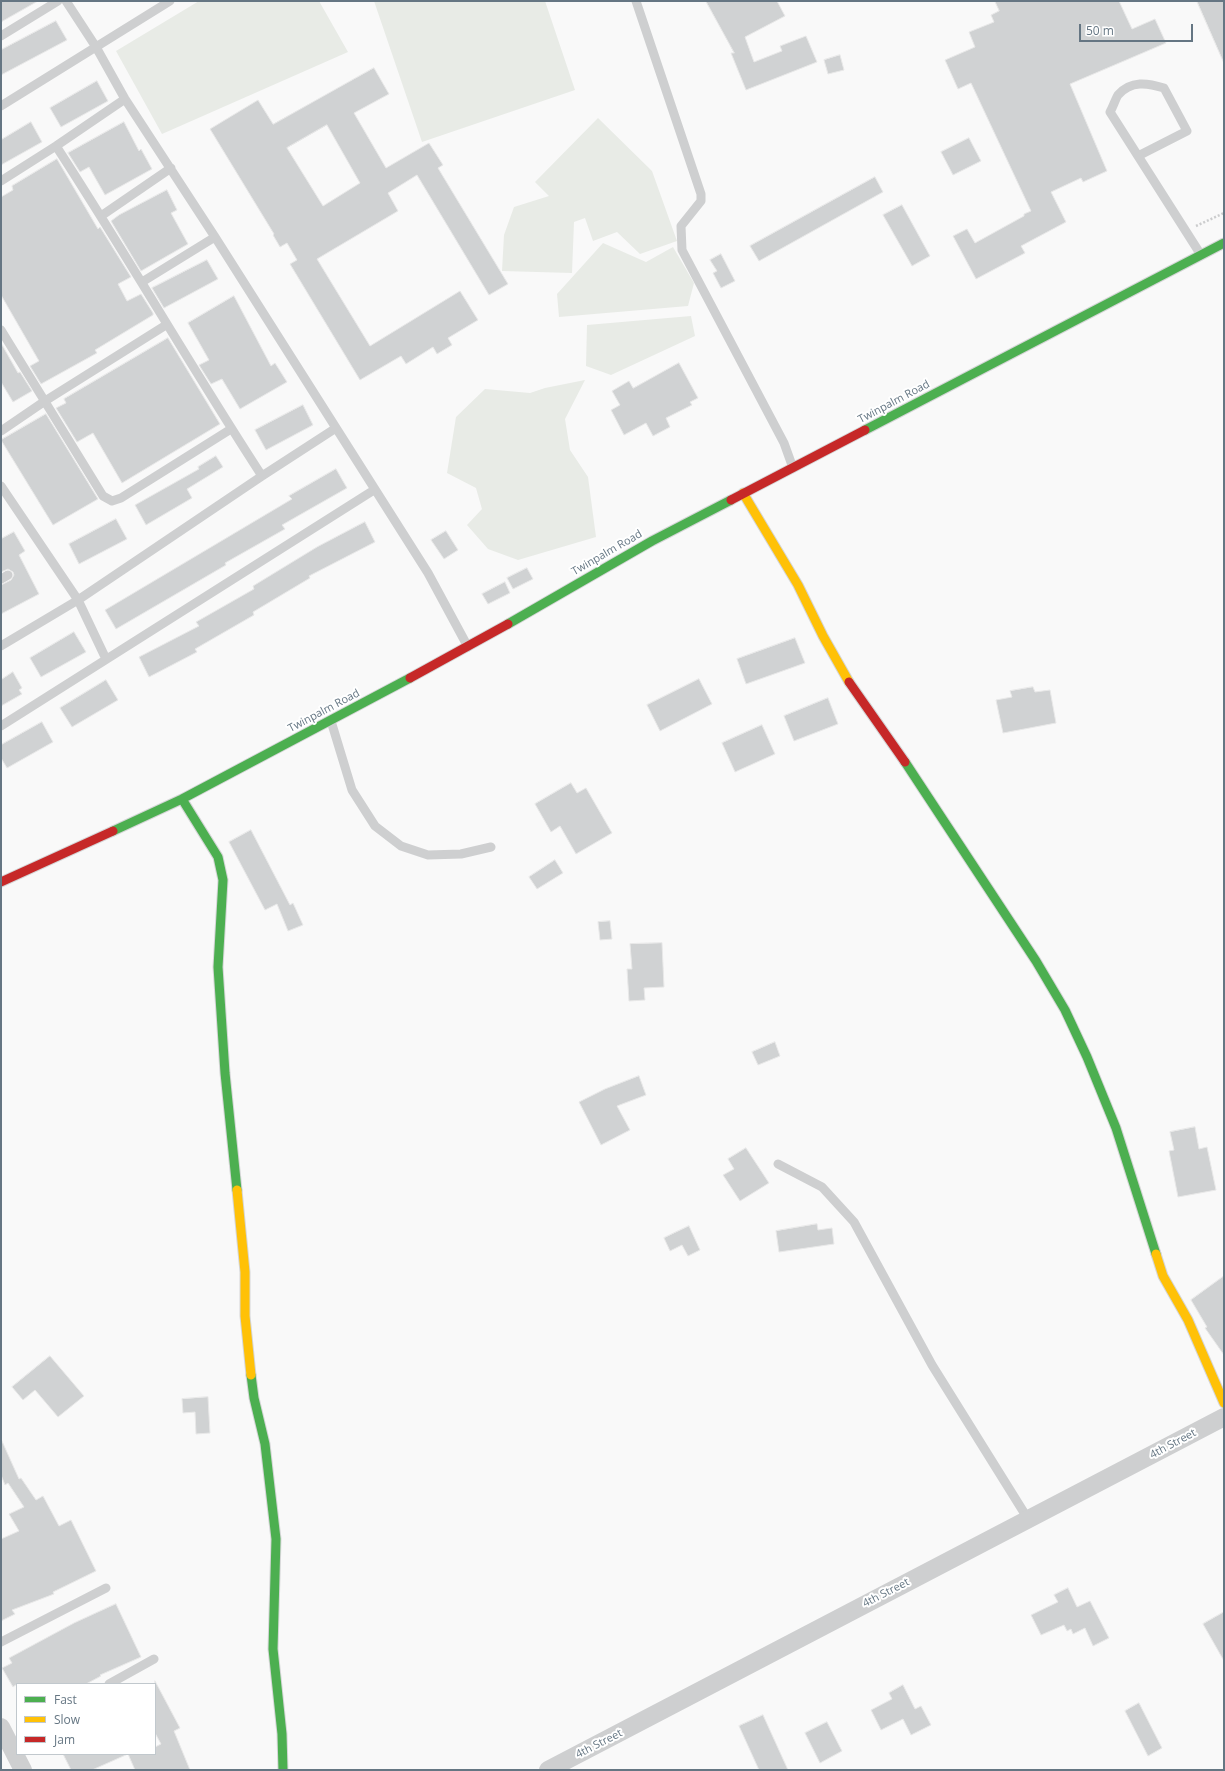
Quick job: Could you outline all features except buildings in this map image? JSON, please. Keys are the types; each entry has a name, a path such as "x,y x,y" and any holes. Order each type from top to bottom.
{"street":[{"name":"Twinpalm Road","path":"1,882 182,799 468,647 652,541 1224,243"},
{"path":"743,493 798,585 823,636 848,680 924,790 1036,961 1065,1010 1087,1056 1116,1128 1163,1276 1188,1320 1224,1403"},
{"path":"182,799 218,857 223,880 218,967 225,1073 245,1272 245,1316 248,1349 254,1398 265,1444 276,1539 273,1648 282,1734 283,1770"},
{"name":"4th Street","path":"548,1770 1224,1417"},
{"path":"8,1733 16,1753"},
{"path":"17,1755 23,1770"}],"lane":[{"path":"1,36 58,1"},
{"path":"66,1 96,47 125,99 171,168 428,573 468,647"},
{"path":"1,106 170,1"},
{"path":"636,1 701,194 701,202 681,226 682,250 784,443 793,468"},
{"path":"1138,156 1187,131 1164,88 1149,83 1131,85 1118,95 1110,112 1200,255"},
{"path":"1,180 56,146 125,99"},
{"path":"56,146 142,282 166,325 262,476"},
{"path":"101,216 171,168"},
{"path":"142,282 215,237"},
{"path":"1,431 45,401 166,325"},
{"path":"1,330 104,496 112,501 121,498 231,428"},
{"path":"1,646 78,600 336,428"},
{"path":"1,486 78,600 106,659"},
{"path":"1,726 374,490"},
{"path":"331,721 352,790 375,826 400,846 428,855 461,854 491,847"},
{"path":"778,1164 822,1187 854,1222 932,1365 1028,1519"},
{"path":"1,1642 106,1588"},
{"path":"111,1683 154,1659"}],"path":[{"path":"1185,231 1224,212"}],"shaded area":[{"path":"199,1 319,1 348,52 162,134 116,51"},
{"path":"374,1 545,1 575,90 422,142"},
{"path":"598,118 652,171 677,241 640,254 617,232 593,241 585,218 574,222 572,273 502,271 504,235 514,207 549,196 535,182"},
{"path":"603,243 646,262 673,247 694,283 688,306 559,317 557,294"},
{"path":"691,316 695,336 611,375 586,366 587,325"},
{"path":"585,380 565,419 570,450 588,477 596,537 518,560 488,549 467,525 482,509 476,488 447,473 456,417 485,389 530,393 545,388"}],"traffic: fast":[{"path":"865,430 1224,243"},
{"path":"508,624 652,541 731,500"},
{"path":"113,831 182,799 410,678"},
{"path":"905,762 1036,961 1065,1010 1087,1057 1116,1128 1156,1254"},
{"path":"182,799 218,857 223,880 218,967 225,1073 237,1190"},
{"path":"251,1375 254,1398 265,1444 276,1539 273,1649 282,1734 283,1770"}],"traffic: slow":[{"path":"743,493 798,585 823,636 849,682"},
{"path":"237,1190 245,1272 245,1316 251,1375"},
{"path":"1156,1254 1163,1276 1188,1320 1224,1403"}],"traffic: jam":[{"path":"731,500 865,430"},
{"path":"410,678 508,624"},
{"path":"849,682 905,762"},
{"path":"1,882 113,831"}]}
